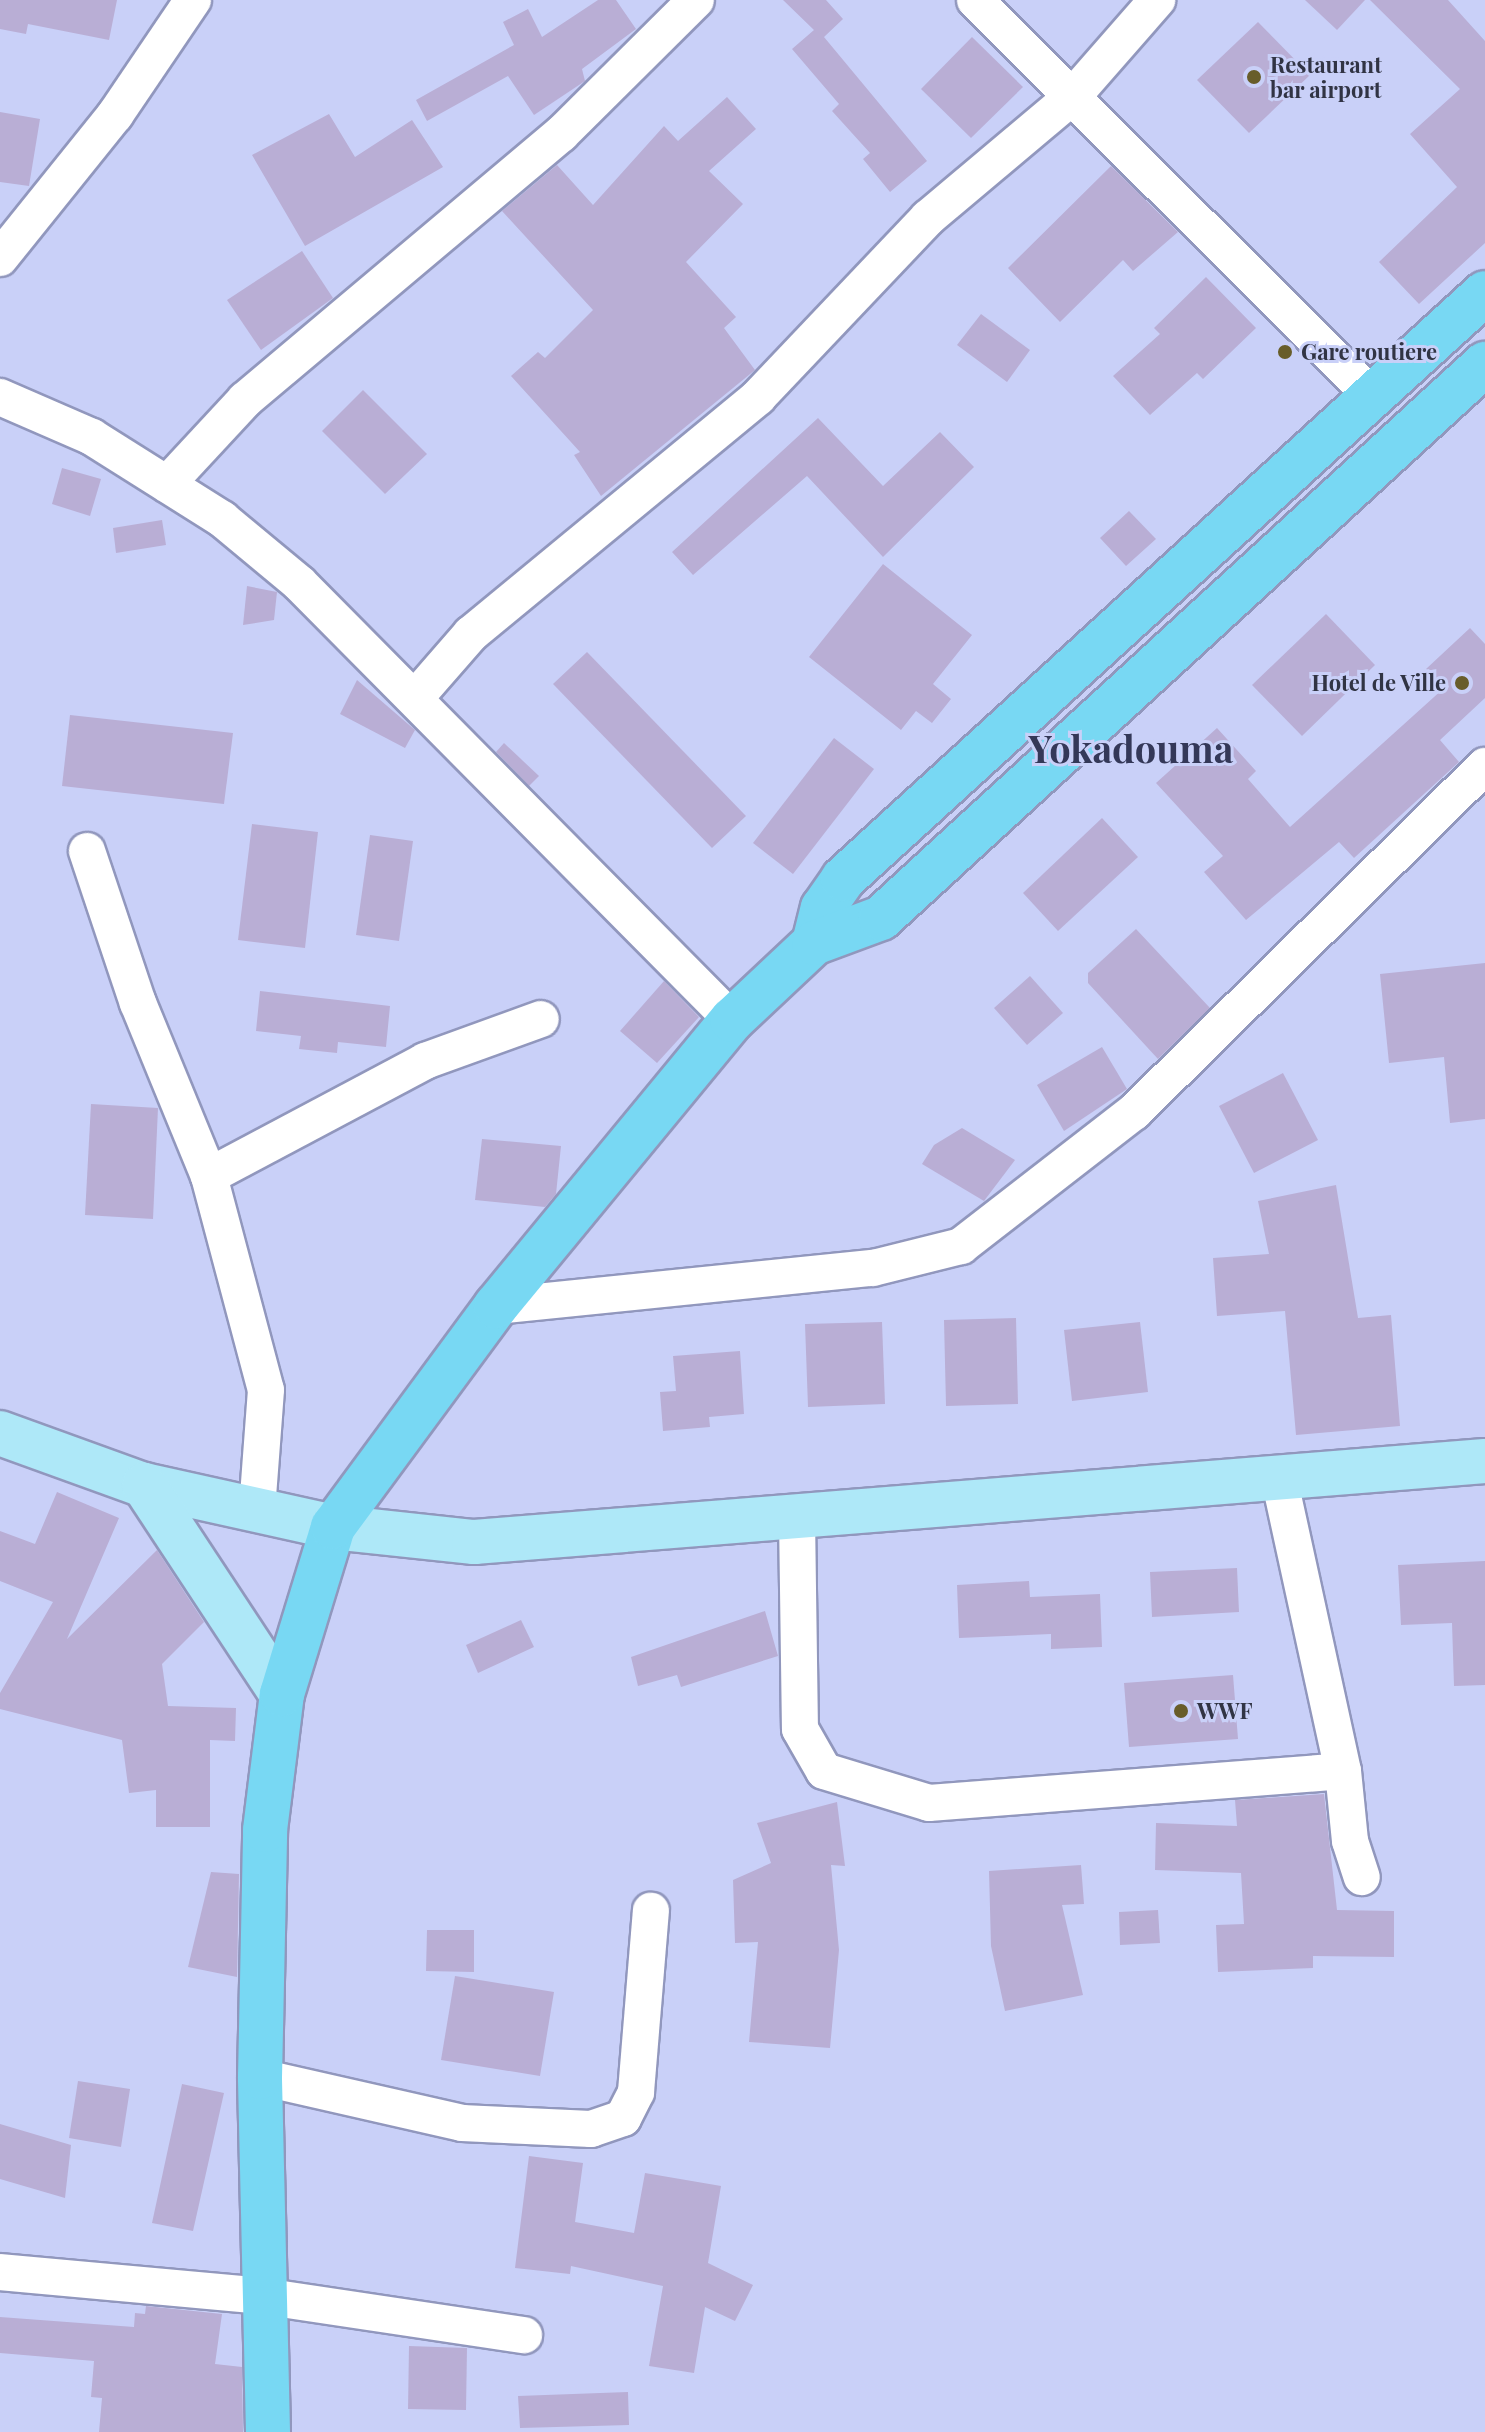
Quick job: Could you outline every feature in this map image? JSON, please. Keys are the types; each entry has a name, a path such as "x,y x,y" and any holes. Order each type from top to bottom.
{"highway":[{"path":"814,943 823,908 843,879 1485,293"},
{"path":"268,2432 262,2296 260,2077 265,1830 282,1694 333,1527 496,1306 732,1020 814,943 881,918 1485,364"}],"main road":[{"path":"0,1433 144,1485 257,1511 333,1527 474,1542 797,1517 1121,1485 1279,1478 1485,1461"},
{"path":"144,1485 282,1694"}],"street":[{"path":"0,258 115,115 193,0"},
{"path":"167,484 245,400 561,134 696,0"},
{"path":"975,0 1371,395"},
{"path":"416,697 471,634 758,397 928,218 1073,96 1157,0"},
{"path":"0,397 92,437 167,484 299,583 416,697 732,1020"},
{"path":"496,1306 873,1268 961,1246 1134,1112 1485,766"},
{"path":"87,851 138,1003 209,1176 266,1390 257,1511"},
{"path":"209,1176 425,1061 541,1019"},
{"path":"1279,1478 1343,1771 1350,1841 1362,1877"},
{"path":"797,1517 800,1729 824,1771 929,1803 1343,1771"},
{"path":"260,2077 462,2123 591,2129 623,2118 636,2092 651,1911"},
{"path":"0,2272 262,2296 524,2335"}],"building":[{"path":"0,0 117,0 109,40 28,24 26,34 0,29"},
{"path":"598,0 616,0 636,29 582,69 585,81 534,115 508,76 427,121 416,100 514,45 503,22 528,9 542,37"},
{"path":"783,0 826,0 843,19 824,37 927,161 890,192 863,159 870,153 832,111 839,104 792,49 814,30"},
{"path":"1305,0 1365,0 1337,30"},
{"path":"1370,0 1448,0 1485,41 1485,243 1419,304 1379,262 1457,187 1410,134 1460,89"},
{"name":"Restaurant bar airport","path":"1258,22 1310,75 1249,133 1197,80"},
{"path":"972,37 1023,87 971,138 921,89"},
{"path":"727,97 756,129 709,171 743,204 686,262 736,317 724,328 755,370 601,496 574,455 580,452 511,376 538,352 545,358 593,310 502,211 557,165 593,205 664,126 678,141"},
{"path":"0,112 40,119 29,186 0,182"},
{"path":"329,114 355,157 412,120 443,167 305,246 252,155"},
{"path":"1111,166 1178,232 1133,271 1123,260 1060,322 1008,268"},
{"path":"302,251 333,298 261,350 227,300"},
{"path":"1206,277 1256,328 1203,379 1197,373 1150,415 1113,376 1160,334 1154,328"},
{"path":"981,314 1030,350 1007,382 957,345"},
{"path":"363,390 427,454 385,494 322,431"},
{"path":"818,418 883,486 940,432 974,467 883,557 807,476 693,575 672,552"},
{"path":"62,468 101,479 90,516 52,504"},
{"path":"1129,511 1156,539 1126,566 1100,538"},
{"path":"162,520 166,545 116,553 113,528"},
{"path":"883,564 972,635 933,684 951,699 932,723 916,711 901,730 809,657"},
{"path":"247,586 277,592 274,620 243,625"},
{"path":"1326,614 1375,665 1302,736 1252,685"},
{"path":"1470,628 1485,644 1485,698 1440,740 1459,762 1354,858 1339,842 1246,920 1204,872 1223,856 1156,783 1217,728 1256,771 1248,779 1290,827 1444,688 1426,669"},
{"path":"587,652 746,816 712,848 553,684"},
{"path":"357,680 415,730 405,748 340,714"},
{"path":"70,715 233,733 224,804 62,786"},
{"path":"834,738 874,769 793,874 753,843"},
{"path":"504,743 539,776 529,786 496,752"},
{"path":"1102,818 1138,857 1058,931 1023,893"},
{"path":"252,824 318,832 305,948 238,940"},
{"path":"370,835 413,841 399,941 356,935"},
{"path":"1136,929 1210,1008 1158,1059 1088,983 1088,973"},
{"path":"1485,963 1485,1119 1450,1123 1444,1057 1389,1063 1380,974"},
{"path":"1030,976 1063,1013 1027,1045 994,1008"},
{"path":"664,981 699,1017 657,1063 620,1031"},
{"path":"260,991 390,1006 386,1047 338,1042 337,1053 299,1049 301,1036 256,1031"},
{"path":"1102,1047 1127,1089 1064,1131 1037,1085"},
{"path":"1283,1073 1318,1140 1254,1173 1219,1106"},
{"path":"91,1104 158,1108 153,1219 85,1215"},
{"path":"962,1128 1015,1160 984,1201 922,1164 934,1145"},
{"path":"482,1139 561,1146 556,1194 545,1207 475,1200"},
{"path":"1336,1185 1358,1318 1391,1315 1400,1426 1296,1435 1285,1311 1217,1316 1213,1258 1269,1254 1258,1201"},
{"path":"1016,1318 1018,1404 946,1406 944,1320"},
{"path":"882,1322 885,1404 808,1407 805,1324"},
{"path":"1140,1322 1148,1392 1072,1401 1064,1330"},
{"path":"740,1351 744,1414 709,1417 710,1427 663,1431 660,1392 676,1391 673,1356"},
{"path":"57,1492 119,1518 67,1639 157,1550 204,1622 162,1664 168,1706 236,1708 235,1741 210,1740 210,1827 156,1827 156,1790 129,1793 122,1740 0,1709 0,1693 53,1602 0,1581 0,1531 35,1544"},
{"path":"1485,1561 1485,1685 1454,1686 1452,1623 1401,1625 1398,1565"},
{"path":"1237,1568 1239,1612 1152,1617 1150,1572"},
{"path":"1029,1581 1030,1597 1100,1594 1102,1647 1051,1649 1051,1634 959,1638 957,1585"},
{"path":"765,1611 778,1656 681,1687 677,1675 638,1686 631,1657"},
{"path":"521,1620 534,1647 478,1673 466,1645"},
{"name":"WWF","path":"1233,1675 1238,1739 1129,1747 1124,1683"},
{"path":"1324,1794 1337,1910 1394,1911 1394,1957 1313,1956 1313,1968 1218,1972 1216,1925 1244,1924 1241,1873 1155,1870 1156,1823 1237,1826 1235,1800"},
{"path":"837,1802 845,1866 831,1865 839,1950 830,2048 749,2042 758,1942 735,1943 733,1880 771,1863 757,1823"},
{"path":"1081,1865 1084,1904 1062,1905 1083,1995 1005,2011 991,1946 989,1871"},
{"path":"211,1872 239,1874 237,1977 188,1967"},
{"path":"1158,1910 1160,1943 1120,1945 1119,1912"},
{"path":"427,1930 474,1930 474,1972 426,1971"},
{"path":"455,1976 554,1992 540,2076 441,2060"},
{"path":"78,2081 130,2089 121,2147 69,2138"},
{"path":"182,2084 224,2093 193,2231 152,2223"},
{"path":"0,2124 71,2145 65,2198 0,2179"},
{"path":"529,2156 583,2163 575,2222 634,2233 645,2173 721,2186 708,2263 753,2285 735,2321 705,2307 694,2373 649,2366 663,2286 571,2266 570,2274 515,2268"},
{"path":"146,2306 222,2314 215,2364 242,2367 243,2432 99,2432 102,2398 91,2397 94,2361 0,2353 0,2317 134,2327 135,2313 145,2314"},
{"path":"409,2346 467,2348 466,2410 408,2409"},
{"path":"628,2392 629,2425 520,2428 518,2396"}],"place":[{"name":"Restaurant bar airport","path":"1254,77"},
{"name":"Gare routiere","path":"1285,352"},
{"name":"Hotel de Ville","path":"1462,683"},
{"name":"WWF","path":"1181,1711"}],"district":[{"name":"Yokadouma","path":"1131,748"}]}
